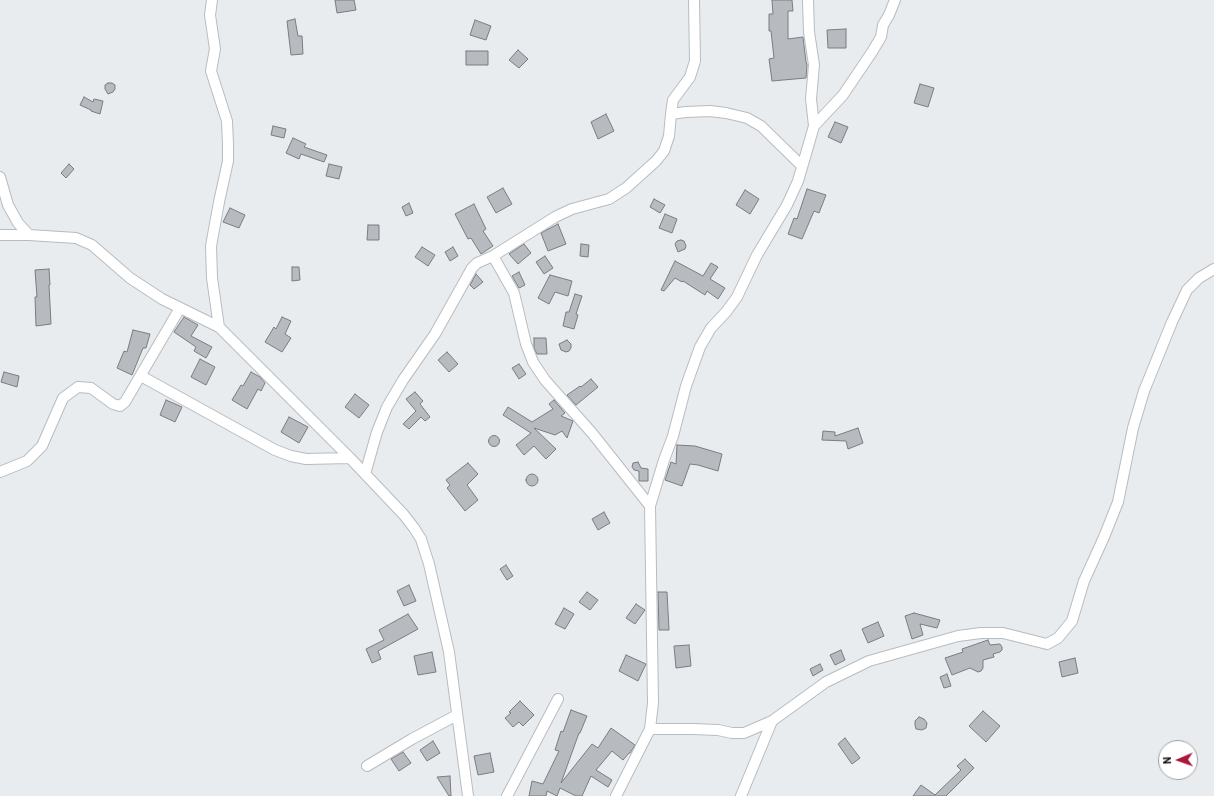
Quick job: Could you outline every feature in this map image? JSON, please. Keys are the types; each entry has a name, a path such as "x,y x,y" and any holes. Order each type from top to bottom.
{"street":[{"path":"212,0 210,15 215,50 211,71 227,121 228,144 228,162 219,202 212,246 212,278 219,327"},
{"path":"365,474 377,432 387,407 435,334 472,268 477,263 492,256 555,217 572,209 609,199 626,188 656,161 664,151 669,136 673,100 690,77 695,61 694,0"},
{"path":"616,796 650,729 653,703 650,506 675,430 686,386 700,347 710,328 726,312 737,297 757,256 787,205 798,181 814,126 811,99 814,65 809,32 808,0"},
{"path":"814,126 843,94 872,52 881,37 883,24 889,15 895,0"},
{"path":"671,114 710,111 747,118 761,126 802,166"},
{"path":"0,177 8,205 18,223 29,235"},
{"path":"0,235 76,238 92,245 130,278 162,299 219,327 350,458 404,515 421,539 429,564 450,652 468,796"},
{"path":"492,256 514,293 526,344 533,362 545,380 592,433 650,506"},
{"path":"650,729 718,730 732,733 744,733 772,721 826,682 869,661 900,651 958,636 981,633 1003,633 1047,644 1058,638 1072,621 1084,581 1118,502 1133,428 1144,391 1172,322 1187,290 1199,278 1214,269"},
{"path":"0,472 27,461 42,446 63,398 78,387 91,388 113,404 120,406 125,402 180,308"},
{"path":"141,376 275,450 306,459 350,458"},
{"path":"508,796 558,699"},
{"path":"367,766 412,739 457,716"},
{"path":"741,796 772,721"}],"building":[{"path":"335,0 354,0 356,10 337,13"},
{"path":"772,0 792,0 793,11 788,11 788,39 803,37 807,65 806,78 772,81 769,59 774,58 771,31 769,31 769,14 773,14"},
{"path":"295,19 298,36 302,36 303,54 291,55 287,21"},
{"path":"475,20 491,26 486,40 470,35"},
{"path":"846,29 846,48 828,48 827,30"},
{"path":"518,50 528,59 519,68 509,60"},
{"path":"466,51 488,51 488,65 466,65"},
{"path":"108,83 115,85 115,89 113,92 108,94 105,89 105,85"},
{"path":"920,84 934,88 928,107 914,103"},
{"path":"84,97 93,102 94,99 103,101 100,114 80,105"},
{"path":"606,114 614,131 598,139 591,122"},
{"path":"835,122 848,127 841,143 828,137"},
{"path":"273,126 286,129 284,138 271,135"},
{"path":"293,138 306,144 304,147 327,155 324,162 301,154 299,159 286,153"},
{"path":"69,164 74,169 66,178 61,173"},
{"path":"329,164 342,167 339,179 326,176"},
{"path":"503,188 512,204 496,213 487,197"},
{"path":"807,189 826,195 819,213 814,211 802,239 788,234 794,218 797,219"},
{"path":"745,190 759,199 750,214 736,205"},
{"path":"654,199 665,205 660,213 650,207"},
{"path":"409,203 413,213 406,216 402,207"},
{"path":"474,204 486,229 483,231 493,246 481,254 471,238 468,239 455,214"},
{"path":"230,208 245,215 239,228 223,222"},
{"path":"665,214 677,219 672,233 659,228"},
{"path":"558,224 566,244 548,251 541,233"},
{"path":"368,225 379,225 379,240 367,240"},
{"path":"677,241 684,241 686,246 685,249 678,252 675,244"},
{"path":"524,244 531,253 518,264 509,254"},
{"path":"581,244 589,245 588,257 580,256"},
{"path":"422,247 435,255 428,266 415,257"},
{"path":"453,247 458,256 450,261 445,252"},
{"path":"545,256 553,268 544,274 536,262"},
{"path":"675,261 703,276 711,263 718,267 710,279 725,288 718,299 707,291 705,295 683,281 682,282 675,278 664,291 661,290"},
{"path":"292,267 299,267 300,280 292,281"},
{"path":"49,269 51,324 36,326 35,297 37,297 35,270"},
{"path":"519,272 525,285 519,288 512,276"},
{"path":"476,274 483,282 474,289 470,285"},
{"path":"550,275 572,281 568,296 555,292 549,304 538,298"},
{"path":"575,294 582,296 576,314 578,315 574,329 563,326 566,312 569,312"},
{"path":"184,317 198,325 191,336 212,347 206,358 194,351 196,347 174,332"},
{"path":"282,317 291,321 285,334 291,338 282,352 265,342 274,327 276,329"},
{"path":"133,330 150,334 146,348 143,348 132,375 117,368 124,351 127,352"},
{"path":"534,338 546,338 547,354 537,354 534,348"},
{"path":"567,340 571,344 571,348 566,352 561,350 559,344"},
{"path":"447,352 458,364 449,372 438,360"},
{"path":"200,359 215,367 206,385 191,377"},
{"path":"519,364 526,374 519,379 512,368"},
{"path":"4,372 19,376 17,387 1,382"},
{"path":"251,372 260,377 265,383 261,391 258,389 247,409 232,400 241,385 243,386"},
{"path":"591,379 598,387 576,405 567,395"},
{"path":"415,392 423,401 420,404 430,417 425,421 421,417 409,429 403,424 416,411 406,399"},
{"path":"355,394 369,405 359,418 345,407"},
{"path":"166,400 182,407 175,422 160,415"},
{"path":"554,400 565,413 561,416 573,421 567,438 562,431 555,435 534,428 556,449 546,459 534,446 524,455 516,445 531,433 503,415 508,407 532,422 553,409 549,404"},
{"path":"289,417 308,427 299,443 281,432"},
{"path":"858,428 863,443 848,449 846,441 822,440 823,431 835,432 835,436"},
{"path":"492,436 496,436 498,437 498,445 492,446 489,443 489,439"},
{"path":"677,445 695,446 722,454 718,471 690,464 682,486 665,480 671,462 676,464"},
{"path":"638,462 641,468 648,469 648,481 639,481 639,471 634,470 632,467 633,463"},
{"path":"468,463 478,474 467,485 478,500 465,511 447,488 450,485 446,480"},
{"path":"530,474 534,474 538,480 534,486 530,486 526,482 526,478"},
{"path":"604,512 610,523 598,530 592,519"},
{"path":"506,565 513,576 507,580 500,569"},
{"path":"409,585 416,601 404,606 397,591"},
{"path":"587,592 598,600 590,610 579,602"},
{"path":"658,592 667,592 669,630 659,630"},
{"path":"636,604 645,610 635,624 626,618"},
{"path":"564,608 574,614 565,629 555,624"},
{"path":"914,613 940,620 937,628 920,624 923,635 912,639 905,616"},
{"path":"408,614 418,629 378,651 381,659 372,663 366,649 384,640 379,630"},
{"path":"878,622 884,636 868,643 862,629"},
{"path":"988,640 990,645 1000,644 1002,650 993,654 994,657 983,660 983,668 981,671 978,672 970,668 952,675 945,658 963,652 962,649"},
{"path":"689,645 691,666 676,668 674,646"},
{"path":"841,650 845,660 835,665 830,655"},
{"path":"432,652 436,672 418,675 414,656"},
{"path":"626,655 646,664 638,681 619,671"},
{"path":"1075,658 1078,673 1062,677 1059,662"},
{"path":"820,664 823,670 813,676 810,669"},
{"path":"947,674 951,686 944,688 940,677"},
{"path":"520,701 534,715 523,726 519,722 513,727 505,718"},
{"path":"571,710 587,716 579,733 561,783 592,744 598,748 611,728 635,745 623,760 612,751 596,770 612,780 608,787 591,776 582,796 576,796 560,788 557,796 547,791 546,796 529,796 532,781 543,784 559,751 555,750 561,731 563,732"},
{"path":"983,711 1000,726 986,742 969,726"},
{"path":"919,717 924,719 927,723 926,728 922,730 916,729 915,725 915,721"},
{"path":"845,738 860,758 852,764 838,744"},
{"path":"433,741 440,753 427,761 420,750"},
{"path":"403,752 411,763 399,771 391,759"},
{"path":"490,753 494,772 478,775 474,756"},
{"path":"965,759 974,768 946,796 913,796 921,785 935,795 961,770 957,766"},
{"path":"450,776 451,796 449,796 437,777"}]}
